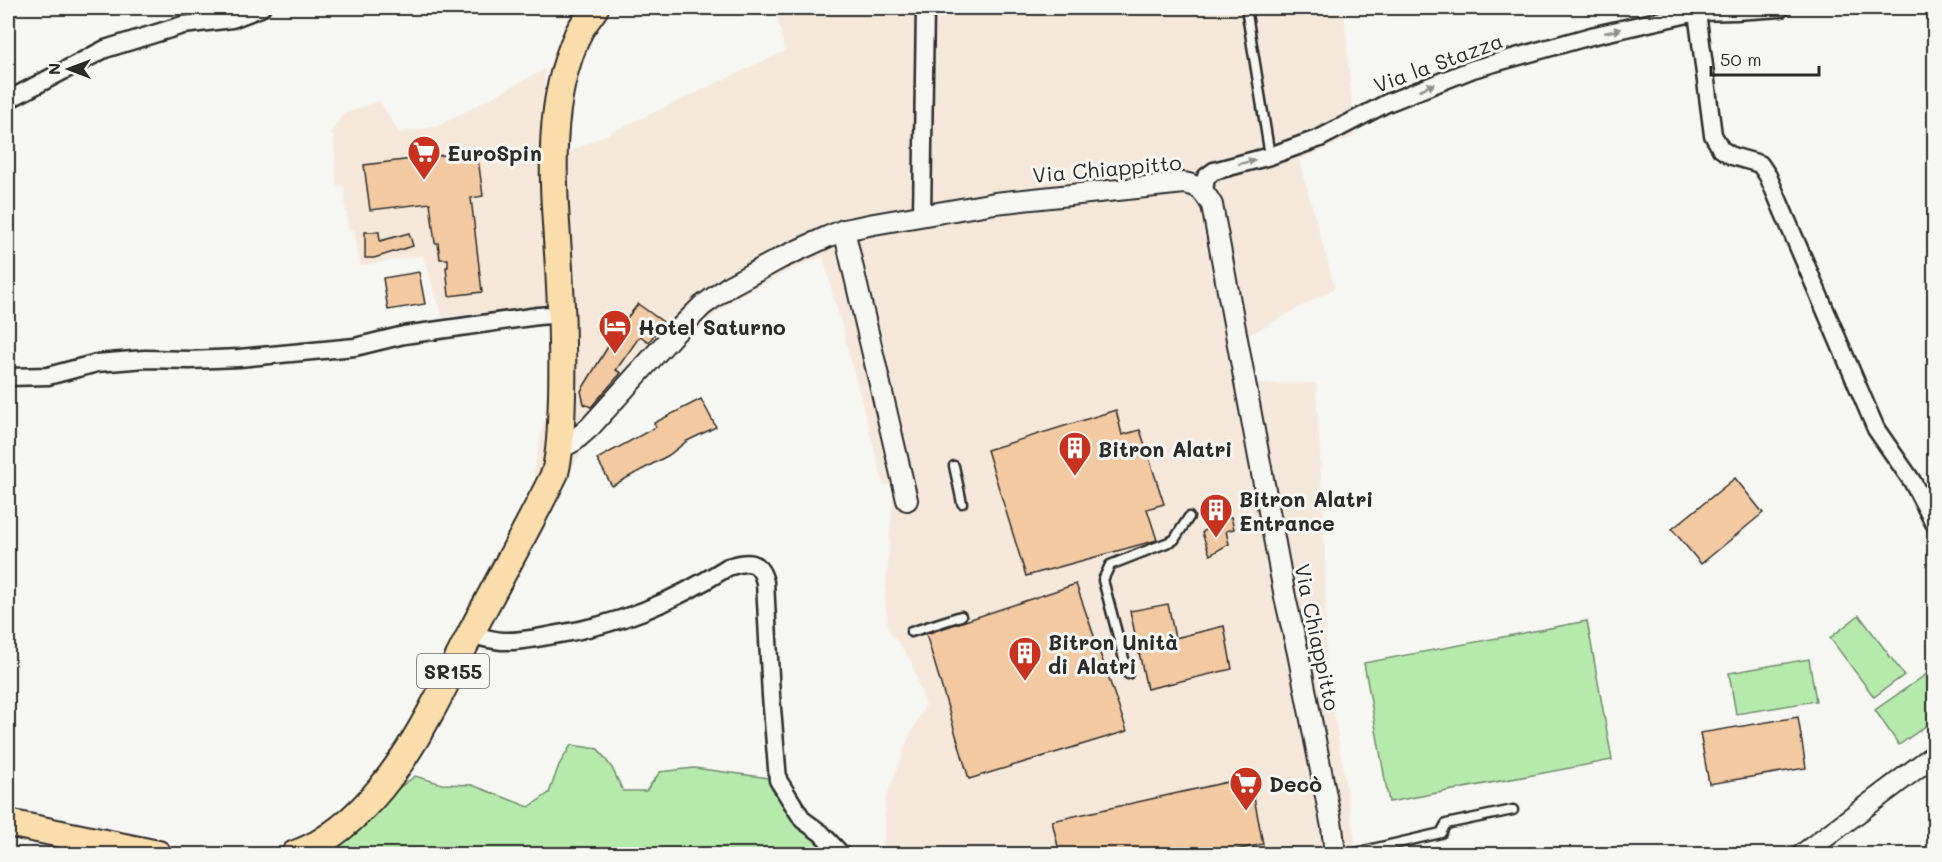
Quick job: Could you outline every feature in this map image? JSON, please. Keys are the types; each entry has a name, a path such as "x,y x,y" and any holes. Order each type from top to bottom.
{"main road":[{"name":"SR155","path":"295,855 319,843 353,818 386,782 414,740 448,680 555,473 561,448 563,356 553,139 558,100 567,62 579,32 595,8"},
{"path":"8,823 158,855"}],"street":[{"path":"214,8 232,19"},
{"path":"8,100 105,49 183,25 232,19 261,8"},
{"path":"922,215 925,8"},
{"name":"Via la Stazza","path":"1204,191 1206,177 1214,171 1270,156 1320,138 1387,103 1473,69 1591,36 1697,12 1780,8"},
{"path":"1697,12 1713,135 1721,149 1732,156 1760,164 1768,176 1876,429 1912,481 1935,523"},
{"name":"Via Chiappitto","path":"561,448 574,441 590,426 702,306 731,285 844,230 995,203 1184,183 1194,185 1204,191 1212,205 1282,586 1298,653 1332,827 1335,855"},
{"path":"844,230 907,500"},
{"path":"8,377 48,376 97,363 145,358 190,360 239,358 356,347 404,335 562,314"},
{"path":"470,635 502,641 570,633 627,618 657,606 728,567 741,563 757,565 763,573 765,582 778,780 803,819 821,833 841,855"},
{"path":"1803,855 1935,755"}],"lane":[{"path":"1246,8 1270,156"},
{"path":"954,466 962,503"},
{"path":"1128,674 1103,580 1110,565 1174,540 1189,516"},
{"path":"911,633 961,616"},
{"path":"1351,855 1441,833 1446,824 1513,810"}],"shaded area":[{"path":"775,8 1344,8 1354,136 1299,160 1335,288 1246,337 1255,384 1316,383 1325,551 1326,665 1357,854 883,854 886,798 909,737 925,706 911,660 888,629 885,599 894,484 884,486 823,256 739,297 683,341 590,440 560,485 533,474 549,396 553,359 551,308 442,317 423,255 360,266 354,229 348,230 344,187 336,185 334,138 330,134 343,114 380,101 399,133 438,126 545,69 544,164 785,51"}],"green space":[{"path":"1859,615 1904,675 1874,697 1830,638"},
{"path":"1587,621 1612,760 1389,802 1364,663"},
{"path":"1809,659 1816,701 1736,714 1729,673"},
{"path":"1934,669 1934,720 1899,745 1875,710"},
{"path":"571,745 598,749 612,768 623,791 646,791 660,772 694,768 769,778 787,814 825,846 805,854 310,854 415,776 442,784 472,785 529,807 549,793 559,765"}],"building":[{"path":"477,151 483,196 471,198 482,292 449,296 446,267 448,267 448,259 440,259 438,243 435,243 430,203 370,210 364,165"},
{"path":"365,232 379,232 380,241 409,233 413,246 374,258 365,258"},
{"path":"419,272 425,304 388,310 383,278"},
{"name":"Hotel Saturno","path":"638,304 663,322 649,342 640,336 616,370 621,373 591,407 584,404 581,391 620,327"},
{"path":"701,399 716,427 687,441 669,455 612,486 597,459 656,427 654,423"},
{"name":"Bitron Alatri","path":"1116,410 1122,435 1140,430 1164,504 1147,509 1157,540 1026,576 987,450"},
{"path":"1735,478 1763,513 1701,564 1672,529"},
{"name":"Bitron Alatri Entrance","path":"1231,517 1234,529 1226,531 1229,544 1210,555 1202,533 1212,523"},
{"name":"Bitron Unità di Alatri","path":"1076,584 1127,731 969,779 926,634"},
{"path":"1168,604 1175,638 1224,626 1232,669 1147,689 1130,611"},
{"path":"1798,717 1806,768 1709,784 1700,733"},
{"path":"1250,777 1263,844 1214,855 1060,855 1052,821"}],"place":[{"name":"EuroSpin","path":"424,181"},
{"name":"Hotel Saturno","path":"615,355"},
{"name":"Bitron Alatri","path":"1075,477"},
{"name":"Bitron Alatri Entrance","path":"1216,539"},
{"name":"Bitron Unità di Alatri","path":"1025,682"},
{"name":"Decò","path":"1246,812"}]}
